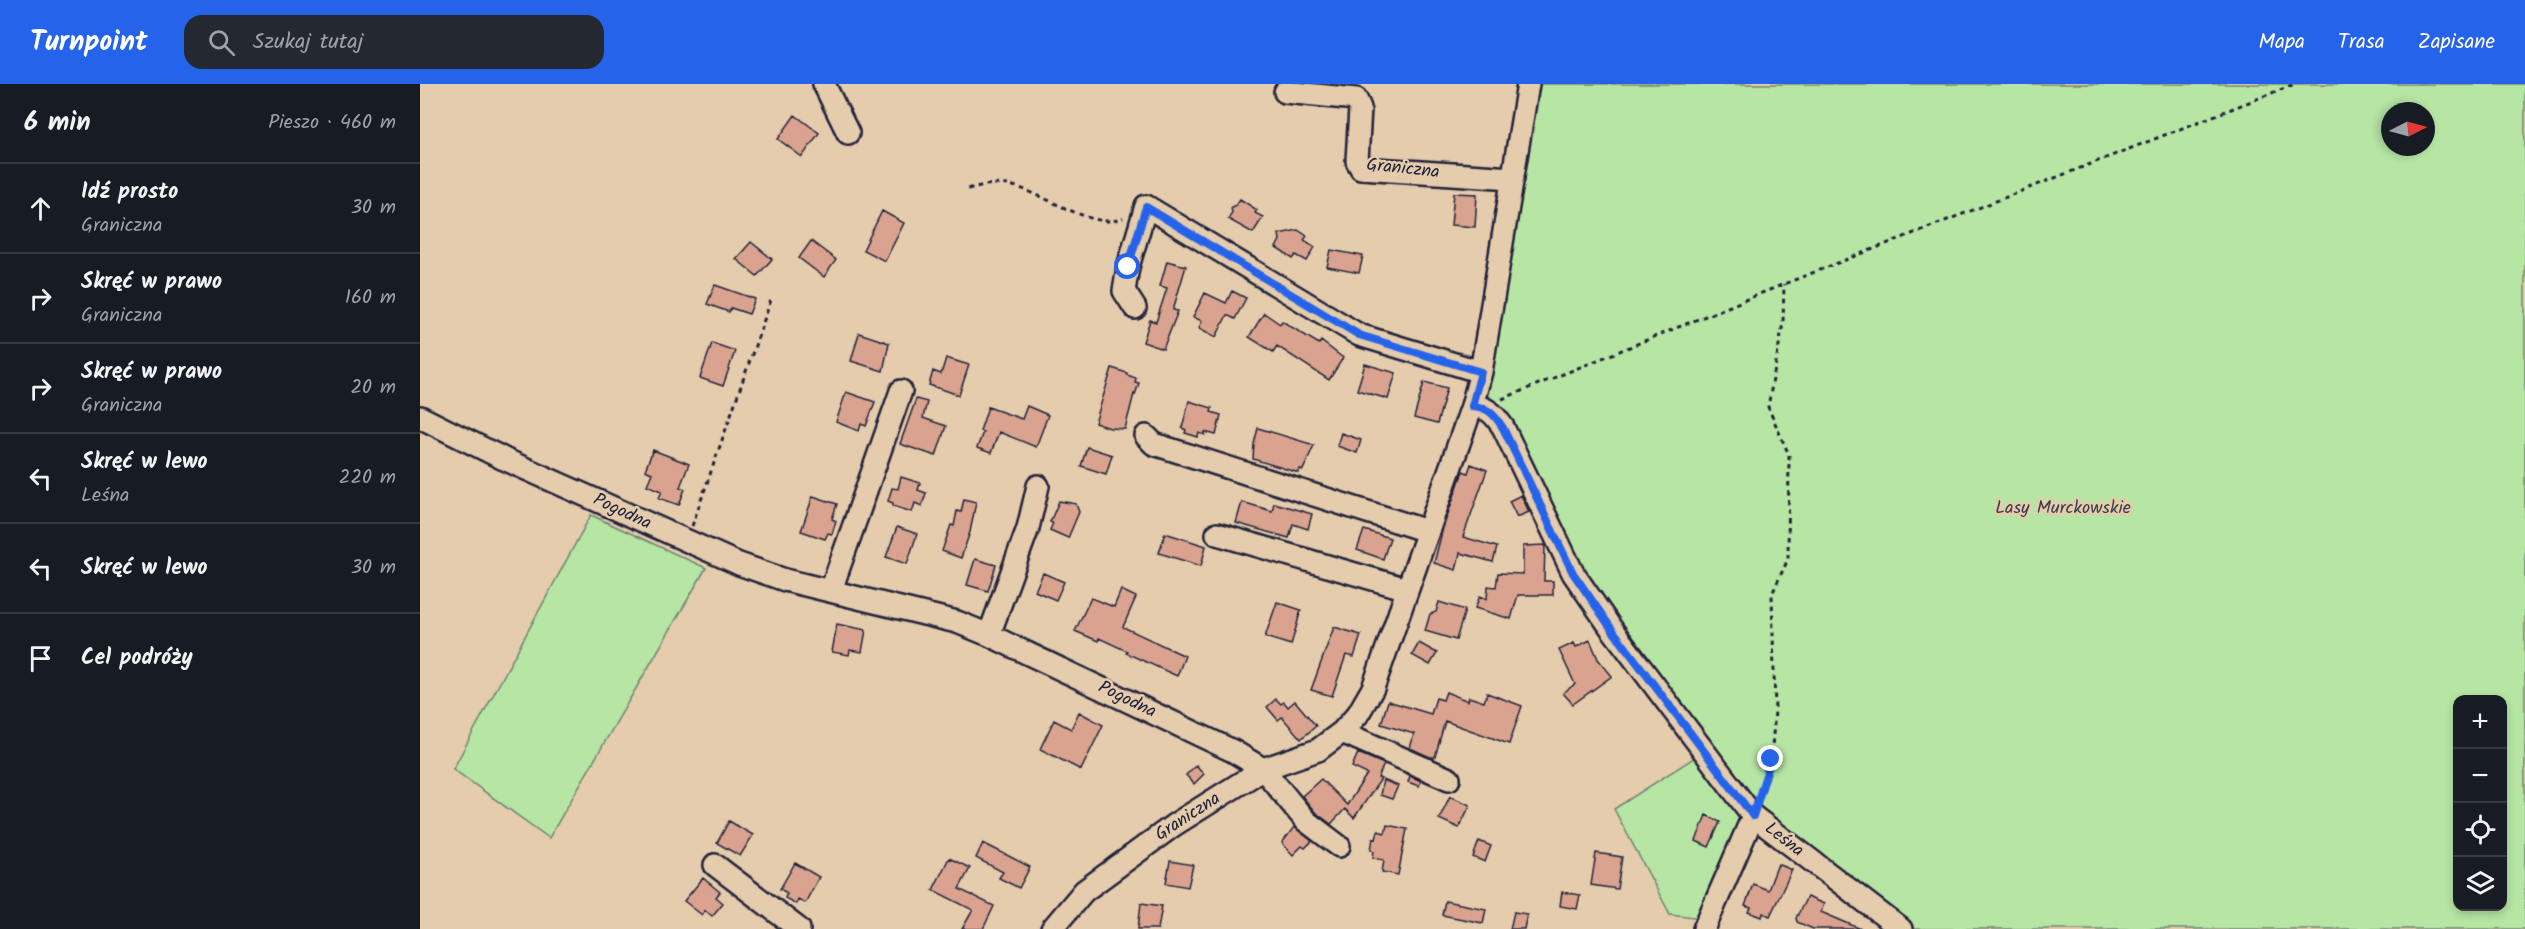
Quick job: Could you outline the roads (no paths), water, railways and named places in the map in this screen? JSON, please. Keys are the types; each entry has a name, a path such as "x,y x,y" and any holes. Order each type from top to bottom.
{"street":[{"path":"824,84 848,133"},
{"name":"Graniczna","path":"1052,929 1084,891 1174,825 1263,769 1318,750 1342,732 1358,714 1373,688 1427,531 1477,406 1528,84"},
{"name":"Graniczna","path":"1285,92 1356,99 1360,108 1357,161 1361,168 1513,178"},
{"path":"1135,308 1124,291 1128,267 1146,207 1359,335 1481,372"},
{"path":"831,590 901,391"},
{"name":"Leśna","path":"1477,406 1494,414 1503,428 1573,573 1611,628 1753,816 1901,929"},
{"name":"Pogodna","path":"420,417 504,459 739,564 785,580 957,622 989,635 1233,751 1263,769 1306,821 1339,846"},
{"path":"1146,436 1154,444 1427,531"},
{"path":"989,635 1028,528 1038,486"},
{"path":"1217,534 1407,589"},
{"path":"1342,732 1449,779"},
{"path":"1704,929 1753,816"},
{"path":"715,865 799,929"}],"park label":[{"name":"Lasy Murckowskie","path":"2063,508"}]}
